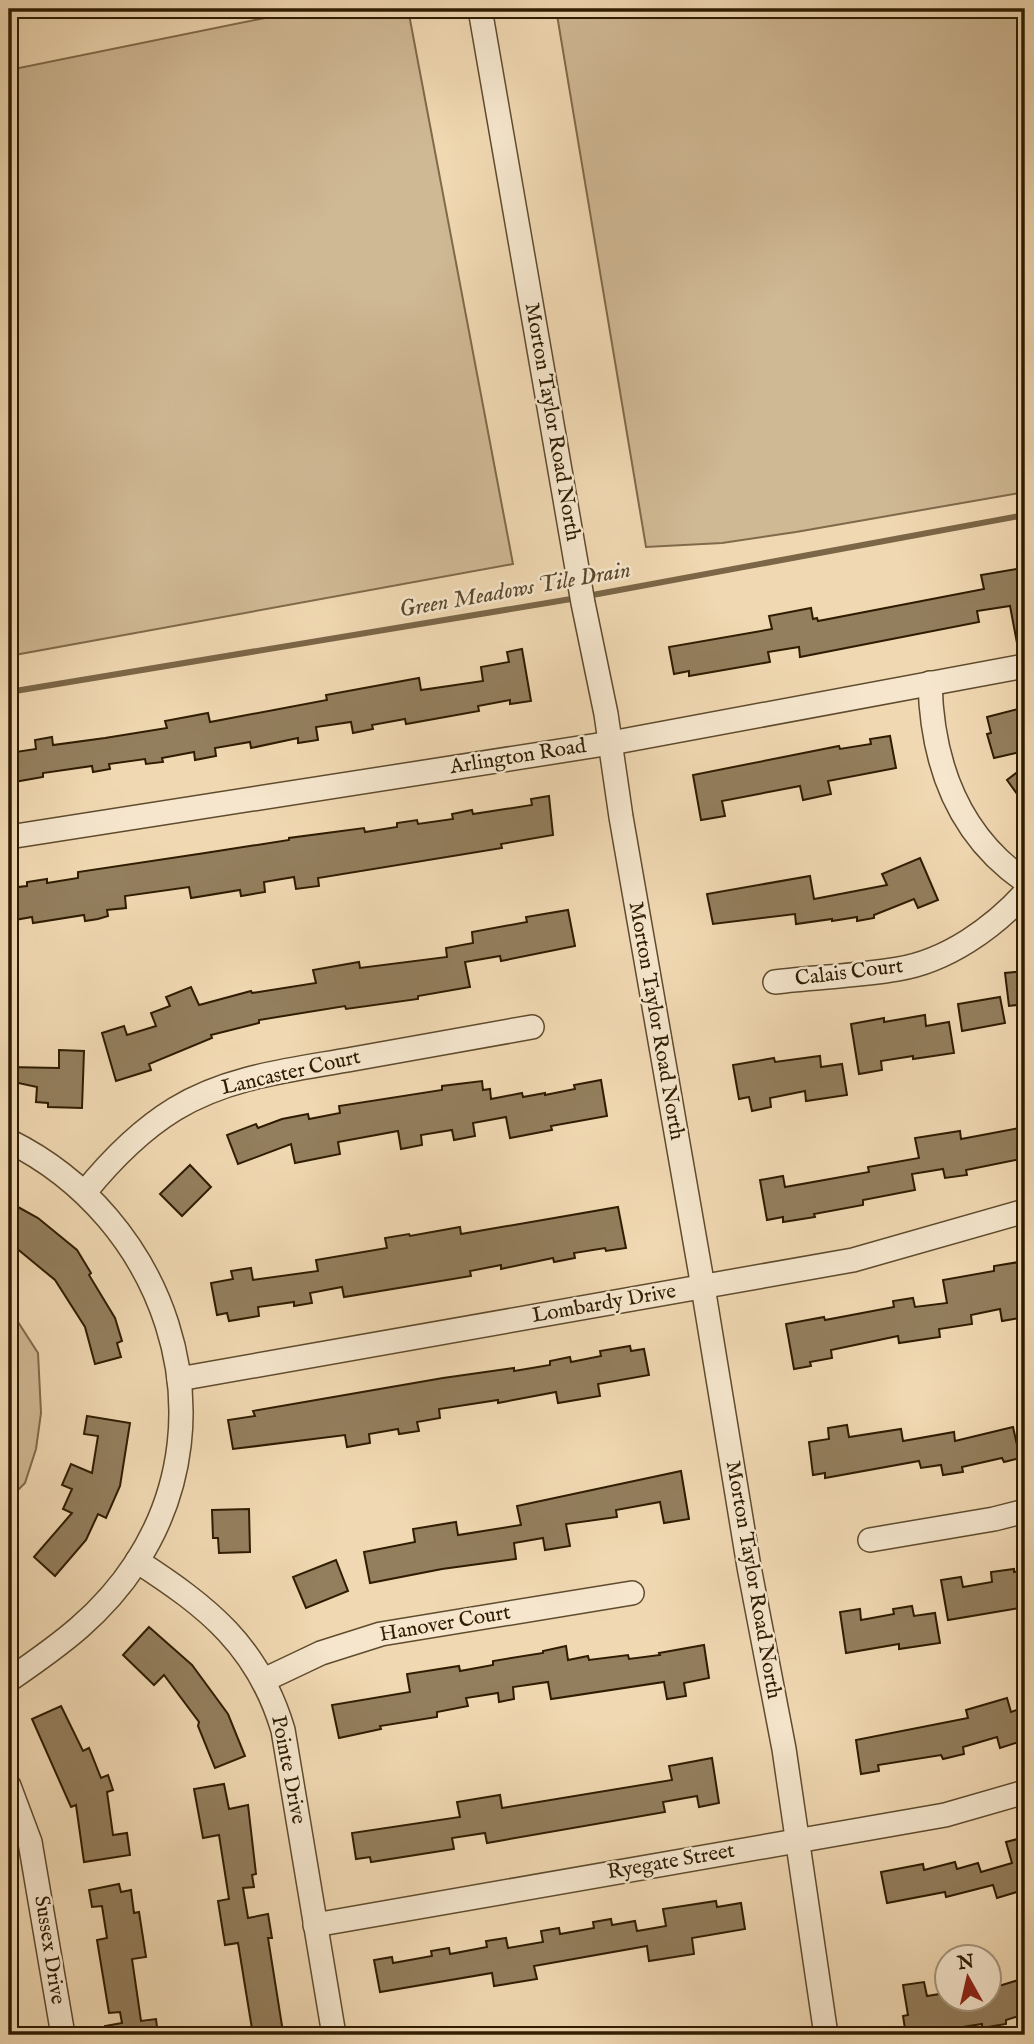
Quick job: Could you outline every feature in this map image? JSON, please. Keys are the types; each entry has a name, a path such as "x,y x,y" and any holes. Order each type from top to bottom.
{"street":[{"name":"Morton Taylor Road North","path":"480,9 582,597 611,743 631,877 749,1567 784,1749 827,2035"},
{"name":"Arlington Road","path":"9,837 611,743 1025,666"},
{"path":"930,683 931,717 936,746 944,775 956,802 990,851 1025,881"},
{"name":"Calais Court","path":"775,982 900,969 929,960 970,939 995,922 1025,892"},
{"name":"Lancaster Court","path":"85,1192 111,1160 142,1132 176,1108 225,1086 268,1074 532,1027"},
{"path":"9,1141 46,1161 85,1192 118,1228 147,1275 169,1329 179,1379 180,1428 172,1477 156,1524 138,1561 113,1595 78,1630 9,1680"},
{"name":"Lombardy Drive","path":"179,1379 853,1260 1025,1211"},
{"path":"870,1540 994,1519 1025,1511"},
{"name":"Pointe Drive","path":"138,1561 178,1588 216,1619 246,1651 264,1680 283,1730 334,2035"},
{"name":"Hanover Court","path":"264,1680 321,1653 381,1634 632,1593"},
{"name":"Sussex Drive","path":"9,1786 30,1842 64,2035"},
{"name":"Ryegate Street","path":"315,1925 945,1815 1025,1792"}],"shaded area":[{"path":"309,9 408,9 513,564 9,656 9,70"},
{"path":"556,9 1025,9 1025,492 722,543 646,547"},
{"path":"9,1308 38,1353 41,1413 36,1449 25,1483 9,1499"}],"building":[{"path":"1023,568 1025,642 1017,643 1010,606 977,611 979,622 800,657 799,647 768,652 770,662 689,676 689,671 674,674 669,647 772,629 769,616 811,608 813,619 817,618 818,621 984,589 981,575"},
{"path":"522,649 531,701 510,704 510,700 478,706 479,711 406,724 405,719 372,725 373,729 353,733 351,722 316,727 318,740 298,743 298,738 251,748 250,742 215,748 216,756 195,760 194,752 162,758 163,762 146,764 145,759 109,764 110,769 93,772 92,766 43,773 43,777 14,782 9,753 36,749 35,740 52,737 53,745 105,738 167,728 165,721 208,713 210,722 327,700 326,695 419,678 421,690 483,681 481,667 509,662 507,652"},
{"path":"1018,709 1025,737 1025,751 994,758 987,734 991,733 987,717"},
{"path":"890,736 896,768 828,781 831,794 803,800 800,786 722,801 725,816 701,820 693,775 839,746 840,749 871,744 870,739"},
{"path":"1025,766 1025,805 1007,780"},
{"path":"549,796 553,835 501,844 502,848 318,878 319,886 296,889 294,877 264,882 265,892 241,896 240,890 191,898 189,887 125,896 126,908 107,910 108,916 85,921 84,915 33,923 32,917 9,921 9,888 27,886 27,882 47,879 47,883 78,878 78,872 289,838 364,828 365,832 397,827 397,823 417,820 418,824 453,819 452,814 472,810 473,814 532,805 531,799"},
{"path":"920,858 938,900 918,908 914,899 874,915 874,918 857,921 857,917 796,924 795,914 713,924 707,894 810,876 814,899 887,885 882,874"},
{"path":"568,910 575,946 501,961 500,956 465,962 470,987 418,996 418,999 346,1009 345,1006 259,1020 259,1023 211,1035 212,1038 149,1064 151,1070 116,1081 102,1033 124,1026 127,1035 156,1026 151,1013 170,1006 166,997 191,987 199,1005 251,991 252,993 316,983 313,970 359,962 360,968 447,957 446,948 473,943 472,932 527,922 526,917"},
{"path":"1025,971 1025,1004 1009,1006 1005,973"},
{"path":"1000,997 1005,1023 962,1031 958,1004"},
{"path":"925,1015 926,1026 949,1022 954,1053 881,1061 882,1070 859,1074 851,1024"},
{"path":"59,1050 84,1051 82,1108 48,1107 48,1103 36,1102 37,1087 9,1081 9,1067 59,1068"},
{"path":"820,1056 821,1067 842,1064 847,1095 806,1101 805,1091 770,1098 771,1107 752,1111 749,1097 739,1099 733,1065 774,1058 775,1062"},
{"path":"601,1080 607,1116 551,1126 552,1130 510,1138 506,1117 473,1123 475,1136 454,1140 452,1130 421,1135 422,1145 401,1149 398,1131 338,1142 340,1154 295,1163 291,1144 238,1164 227,1135 256,1124 258,1128 282,1119 308,1114 309,1119 340,1113 339,1106 442,1090 442,1086 482,1081 483,1090 490,1089 491,1099 522,1093 523,1097 545,1095 575,1089 574,1085"},
{"path":"1025,1127 1025,1158 966,1170 967,1175 945,1178 943,1169 912,1174 915,1190 863,1200 863,1205 814,1214 815,1217 783,1222 783,1217 767,1220 760,1180 783,1176 785,1187 869,1172 868,1167 919,1158 915,1138 960,1131 961,1139"},
{"path":"190,1165 211,1187 182,1216 160,1194"},
{"path":"9,1202 38,1218 77,1250 115,1318 122,1341 117,1343 121,1357 95,1364 85,1327 55,1280 9,1242"},
{"path":"618,1207 626,1248 574,1253 575,1258 554,1262 553,1258 501,1269 501,1265 470,1271 471,1276 344,1297 342,1287 310,1293 312,1303 294,1306 294,1302 258,1307 259,1316 229,1321 227,1313 217,1315 211,1283 233,1279 231,1271 251,1268 253,1280 318,1271 316,1260 387,1248 385,1238 460,1227 461,1234"},
{"path":"1025,1261 1025,1317 1002,1321 1000,1309 971,1315 972,1324 939,1329 940,1337 899,1343 898,1336 831,1350 832,1358 810,1362 811,1366 794,1369 786,1324 824,1317 825,1320 894,1307 893,1301 913,1298 915,1307 947,1303 943,1280 994,1271 994,1266"},
{"path":"630,1346 631,1351 644,1349 649,1375 598,1384 600,1396 558,1403 556,1392 498,1403 498,1400 439,1409 440,1418 417,1422 419,1431 399,1434 398,1429 369,1434 370,1443 347,1447 345,1435 233,1449 228,1420 255,1416 253,1411 443,1378 550,1365 550,1361 570,1357 571,1362 601,1356 600,1351"},
{"path":"87,1416 130,1423 120,1486 106,1518 98,1514 86,1540 55,1576 34,1557 72,1513 63,1509 72,1489 62,1485 71,1464 92,1473 98,1436 84,1434"},
{"path":"847,1425 849,1437 901,1429 903,1441 954,1432 955,1441 1013,1427 1020,1458 1004,1462 1002,1458 962,1467 963,1472 943,1475 941,1465 921,1468 919,1461 825,1478 825,1473 813,1475 809,1442 829,1439 828,1428"},
{"path":"681,1471 689,1519 664,1523 660,1502 616,1510 617,1517 566,1524 570,1546 545,1550 543,1538 514,1543 516,1559 442,1569 370,1583 364,1552 415,1542 413,1529 456,1522 458,1535 521,1525 517,1506"},
{"path":"249,1509 250,1552 219,1553 218,1538 213,1538 212,1510"},
{"path":"336,1560 348,1591 306,1608 293,1577"},
{"path":"1014,1569 1014,1572 1025,1570 1025,1607 948,1620 941,1580 961,1577 963,1587 992,1582 991,1572"},
{"path":"912,1606 914,1616 935,1613 940,1643 899,1649 899,1644 846,1653 840,1612 860,1609 861,1620 894,1614 893,1609"},
{"path":"149,1627 192,1665 228,1714 245,1756 215,1768 198,1726 199,1722 164,1675 154,1685 123,1655"},
{"path":"704,1645 709,1678 684,1683 686,1696 667,1699 664,1682 551,1699 548,1682 513,1687 514,1699 499,1702 498,1693 466,1698 468,1706 437,1712 437,1717 380,1726 381,1729 339,1738 332,1705 410,1692 407,1674 459,1666 460,1671 493,1665 493,1661 543,1653 566,1646 568,1660 588,1656 589,1660 628,1655 629,1659 660,1655 659,1653"},
{"path":"1007,1698 1011,1712 1025,1707 1025,1740 1000,1748 997,1737 963,1747 964,1754 943,1759 941,1755 878,1765 879,1771 861,1774 856,1740 968,1718 966,1710"},
{"path":"61,1706 83,1751 89,1748 101,1778 108,1775 113,1790 107,1792 113,1835 127,1833 130,1855 84,1862 76,1805 71,1807 32,1719"},
{"path":"712,1758 719,1803 699,1807 697,1796 663,1802 665,1812 487,1843 485,1833 452,1838 454,1849 371,1862 370,1857 356,1859 352,1833 460,1817 457,1802 500,1795 502,1808 672,1780 669,1766"},
{"path":"224,1784 229,1809 248,1805 256,1874 252,1875 254,1887 243,1888 248,1918 268,1914 272,1938 268,1938 283,2032 279,2035 253,2035 238,1943 225,1945 218,1901 229,1899 219,1835 203,1838 194,1789"},
{"path":"1025,1837 1025,1893 1021,1894 1020,1891 997,1898 993,1885 946,1897 945,1892 887,1903 881,1872 923,1864 924,1870 955,1862 957,1869 978,1863 981,1872 1012,1863 1006,1842"},
{"path":"119,1884 121,1892 131,1890 134,1913 139,1912 146,1957 132,1959 141,2021 156,2019 158,2035 106,2035 105,2026 122,2023 120,2012 109,2013 97,1940 107,1938 102,1906 92,1907 89,1890"},
{"path":"716,1901 717,1907 741,1903 745,1929 692,1938 694,1954 649,1961 647,1946 534,1966 537,1979 494,1986 492,1973 380,1992 374,1960 392,1957 393,1963 432,1956 431,1951 449,1948 450,1954 487,1947 486,1941 506,1938 508,1948 543,1942 541,1931 559,1928 560,1934 594,1928 593,1922 611,1919 612,1925 635,1921 637,1931 666,1926 663,1909"},
{"path":"1025,1978 1025,2014 1006,2020 1006,2024 982,2028 982,2024 931,2032 931,2035 906,2035 903,2016 908,2015 903,1985 924,1982 927,1996 932,1995 932,2012 1002,2012 1002,1985"}],"waterway":[{"name":"Green Meadows Tile Drain","path":"587,596 1025,515"},
{"name":"Green Meadows Tile Drain","path":"9,692 577,598"}]}
